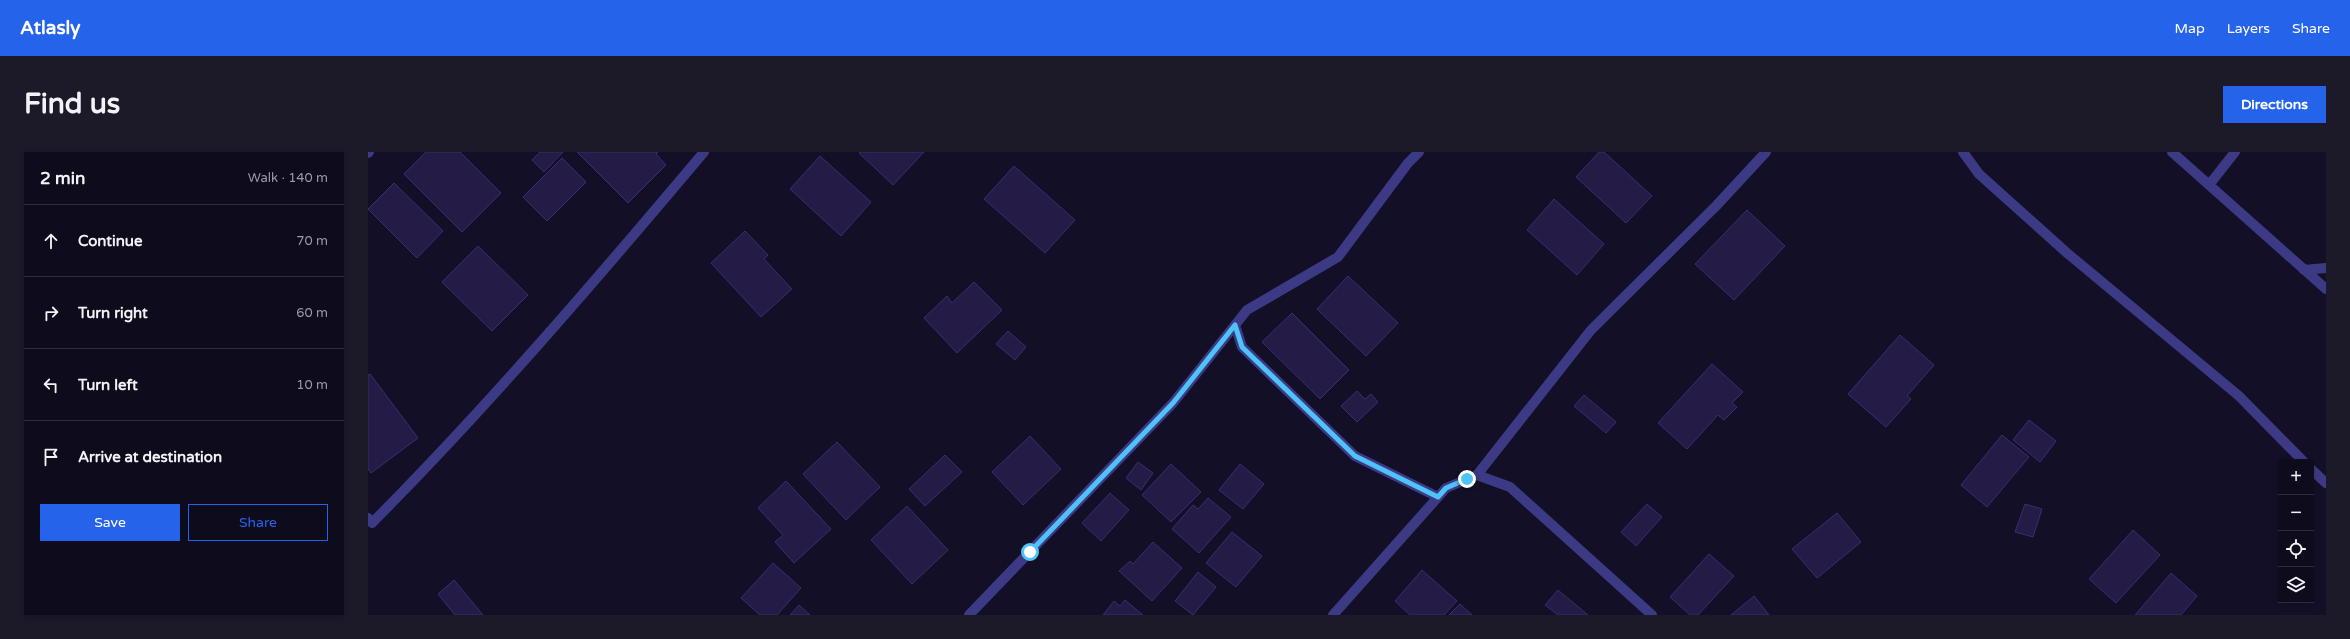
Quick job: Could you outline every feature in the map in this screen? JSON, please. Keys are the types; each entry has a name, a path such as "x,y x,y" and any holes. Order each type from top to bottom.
{"street":[{"path":"368,518 372,523 427,468 566,314 704,152"},
{"path":"969,615 1173,403 1247,310 1338,257 1408,163 1419,152"},
{"path":"1333,615 1446,488 1477,475 1591,330 1716,206 1766,152"},
{"path":"1963,152 1979,174 2061,247 2239,396 2301,459"},
{"path":"2172,152 2326,289"},
{"path":"2209,185 2235,152"},
{"path":"2304,270 2326,268"},
{"path":"1235,325 1242,347 1355,456 1438,497"},
{"path":"2314,472 2326,483"},
{"path":"1477,475 1510,487 1652,615"}],"building":[{"path":"426,152 460,152 501,193 462,232 404,174"},
{"path":"540,152 563,152 544,172 532,160"},
{"path":"577,152 658,152 656,154 666,165 628,203"},
{"path":"924,152 893,185 859,153"},
{"path":"1599,152 1604,152 1652,196 1626,223 1576,177"},
{"path":"820,156 871,202 841,236 790,189"},
{"path":"562,158 586,182 547,221 523,197"},
{"path":"1014,166 1075,220 1045,253 984,199"},
{"path":"394,183 443,231 417,258 368,209"},
{"path":"1554,199 1604,244 1577,275 1527,230"},
{"path":"1747,210 1785,246 1734,300 1695,264"},
{"path":"745,231 768,255 764,259 792,289 761,317 711,263"},
{"path":"478,246 528,295 492,331 442,282"},
{"path":"1348,276 1398,323 1366,356 1317,309"},
{"path":"974,282 1002,310 957,353 924,318 947,296 952,303"},
{"path":"1292,313 1349,370 1320,399 1262,342"},
{"path":"1008,331 1026,347 1015,360 996,344"},
{"path":"1900,335 1934,365 1907,396 1911,399 1886,427 1848,394"},
{"path":"1712,364 1743,392 1732,403 1737,407 1724,420 1718,415 1687,449 1658,423"},
{"path":"370,374 418,438 371,473 368,469 368,375"},
{"path":"1357,391 1365,399 1371,394 1378,402 1357,422 1341,406"},
{"path":"1584,395 1616,422 1606,433 1574,406"},
{"path":"2029,420 2056,441 2040,462 2013,440"},
{"path":"2002,435 2029,457 1987,507 1961,485"},
{"path":"1030,436 1061,469 1023,505 992,472"},
{"path":"837,442 880,487 846,520 803,474"},
{"path":"945,455 962,472 925,506 909,489"},
{"path":"1138,462 1153,473 1141,490 1126,478"},
{"path":"1171,464 1201,492 1171,522 1142,495"},
{"path":"1240,464 1264,484 1243,509 1219,490"},
{"path":"786,481 831,529 794,563 775,542 783,535 758,508"},
{"path":"1110,493 1129,510 1101,541 1082,523"},
{"path":"1208,498 1231,517 1199,553 1172,529 1193,505 1198,509"},
{"path":"1647,504 1662,517 1636,546 1621,532"},
{"path":"2025,504 2042,509 2033,537 2015,532"},
{"path":"907,506 948,550 912,584 871,540"},
{"path":"1837,513 1861,542 1817,578 1792,549"},
{"path":"2133,530 2160,555 2116,603 2089,579"},
{"path":"1232,532 1262,556 1236,587 1206,563"},
{"path":"1153,542 1182,568 1152,601 1119,571 1130,561 1133,564"},
{"path":"1709,554 1734,576 1698,615 1690,615 1670,597"},
{"path":"773,563 801,588 777,615 760,615 741,598"},
{"path":"1422,570 1457,601 1444,615 1410,615 1395,601"},
{"path":"1198,572 1216,587 1193,615 1175,601"},
{"path":"2171,573 2197,596 2181,615 2135,615"},
{"path":"454,580 483,615 455,615 438,594"},
{"path":"1558,590 1588,615 1558,615 1545,605"},
{"path":"1754,596 1769,615 1731,615"},
{"path":"1125,600 1143,615 1103,615 1114,601 1120,606"},
{"path":"1460,604 1472,615 1449,615"},
{"path":"799,605 810,615 790,615"}],"route":[{"path":"1030,552 1173,403 1235,325 1242,347 1277,383 1355,456 1438,497 1446,488 1467,479"}]}
